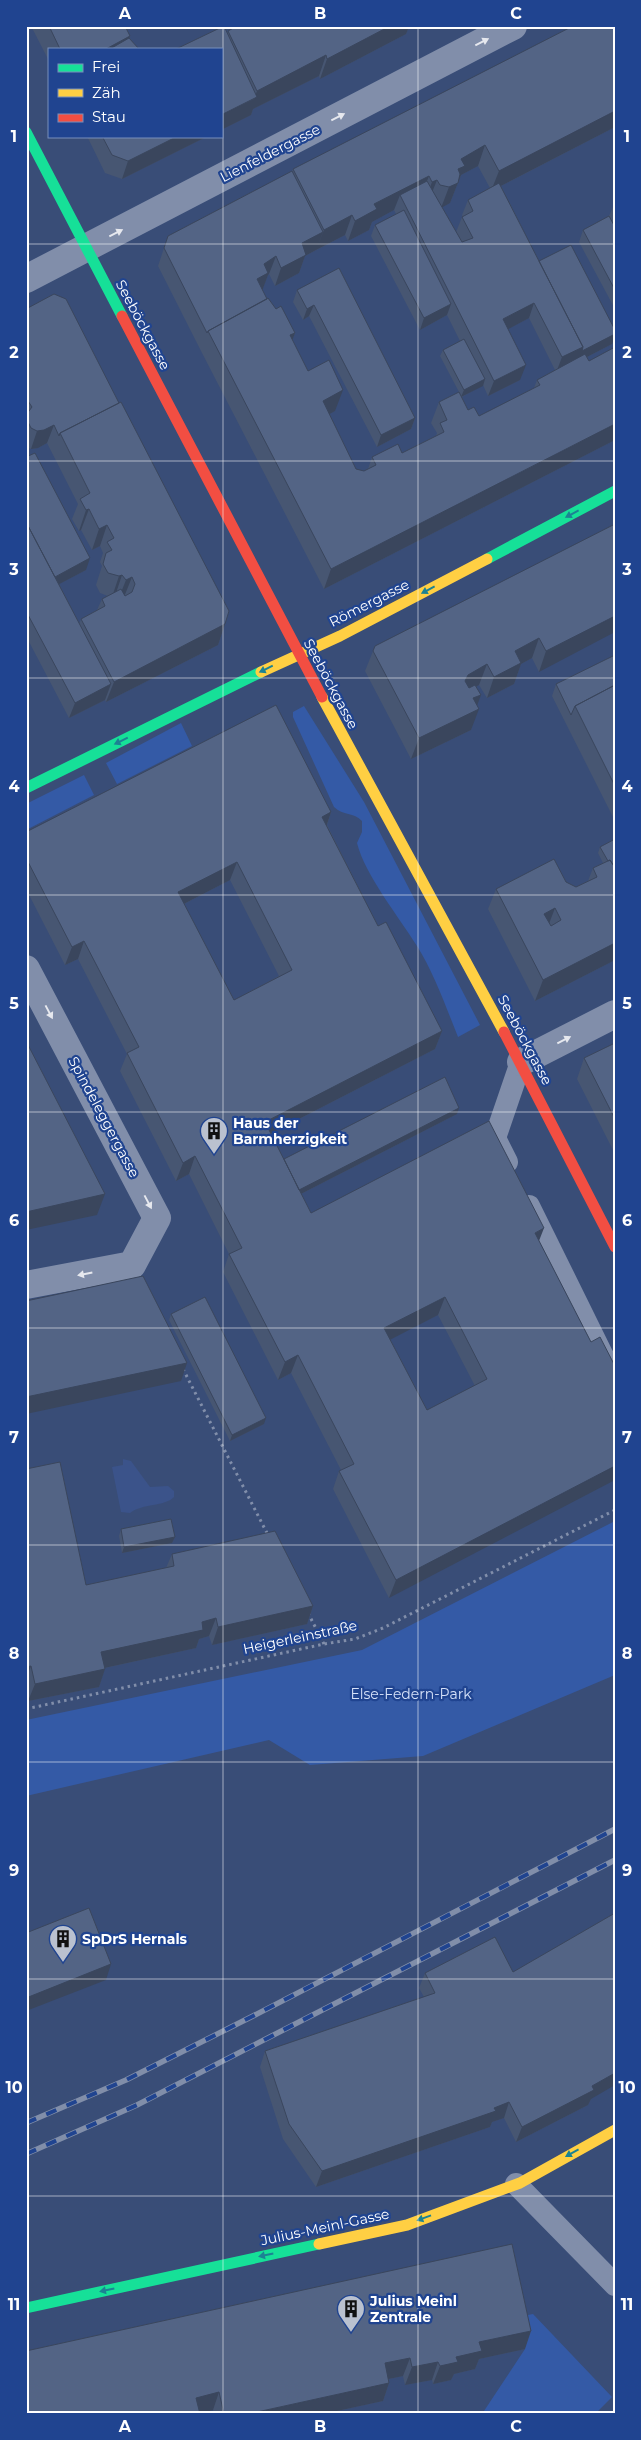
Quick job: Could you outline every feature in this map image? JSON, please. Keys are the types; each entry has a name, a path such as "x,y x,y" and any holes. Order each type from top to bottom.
{"street":[{"name":"Lienfeldergasse","path":"26,279 513,26"},
{"name":"Seeböckgasse","path":"26,132 298,654 521,1062 615,1247"},
{"name":"Römergasse","path":"26,788 298,654 340,636 615,491"},
{"name":"Spindeleggergasse","path":"26,969 157,1218 132,1265 26,1286"},
{"path":"521,1062 615,1014"},
{"name":"Julius-Meinl-Gasse","path":"26,2308 407,2224 516,2184 615,2130"}],"lane":[{"path":"521,1062 495,1138 603,1356 615,1372"},
{"path":"516,2184 615,2284"}],"path":[{"path":"181,1366 270,1540"},
{"name":"Heigerleinstraße","path":"26,1709 324,1644 355,1639 383,1628 615,1510"},
{"path":"306,1609 324,1644"}],"green space":[{"path":"304,706 364,802 480,1025 458,1037 429,967 367,869 357,843 362,832 362,821 356,816 341,812 334,807 293,717 293,712"},
{"path":"181,723 192,746 117,784 106,763"},
{"path":"84,775 94,795 26,830 26,804"},
{"name":"Else-Federn-Park","path":"615,1521 615,1675 423,1756 310,1765 269,1740 26,1796 26,1720 362,1650"},
{"path":"533,2314 612,2397 598,2411 600,2414 482,2414 525,2349 518,2317"}],"shaded area":[{"path":"123,1459 131,1461 150,1487 168,1486 174,1491 174,1497 165,1502 130,1513 121,1512 112,1467 123,1465"}],"building":[{"path":"49,26 125,26 130,36 108,48 60,48"},
{"path":"224,26 257,97 222,114 222,48 178,48"},
{"path":"237,26 390,26 327,59 326,55 257,91 228,31"},
{"path":"573,26 615,26 615,111 499,171 485,145 461,159 465,166 458,169 460,174 458,183 449,187 440,185 437,180 432,182 429,176 374,204 377,209 355,221 352,215 324,230 293,169"},
{"path":"129,38 138,48 112,48"},
{"path":"103,138 174,138 128,161 112,155"},
{"path":"292,171 323,232 302,243 306,255 281,268 276,256 264,264 268,273 257,279 267,299 207,333 164,248 168,236"},
{"path":"427,181 462,242 473,238 462,217 473,211 468,200 499,183 583,347 562,357 534,303 503,319 526,365 494,381 400,195"},
{"path":"404,210 451,304 424,318 375,225"},
{"path":"609,216 615,227 615,290 583,230"},
{"path":"571,245 615,330 615,334 582,351 583,347 539,261"},
{"path":"339,268 415,418 381,435 314,305 307,309 297,290"},
{"path":"54,294 66,299 119,403 60,433 59,436 54,425 37,431 31,428 26,418 32,407 26,398 26,309"},
{"path":"268,298 276,309 281,306 295,333 290,335 308,371 329,360 343,390 323,401 356,469 364,471 376,465 372,457 398,444 402,453 444,432 440,423 447,420 439,402 459,392 468,410 474,407 479,416 540,385 537,380 585,354 589,361 615,347 615,424 331,569 208,331"},
{"path":"464,339 485,379 464,390 443,350"},
{"path":"121,402 229,611 225,624 114,682 81,619 105,606 102,599 121,589 125,596 132,592 135,584 132,577 126,580 122,575 108,573 103,564 106,553 112,550 107,542 114,538 107,525 99,529 89,509 86,510 80,499 90,493 60,433"},
{"path":"35,453 90,558 55,577 26,522 26,457"},
{"path":"26,522 111,684 75,703 26,611"},
{"path":"615,524 615,616 546,651 539,638 515,651 521,663 494,677 487,664 468,675 465,681 469,688 475,685 481,695 473,698 479,709 419,738 373,651 375,646"},
{"path":"615,655 615,685 575,706 571,715 556,684"},
{"path":"615,685 615,786 575,706"},
{"name":"Haus der Barmherzigkeit","path":"276,705 331,812 322,817 378,926 386,922 442,1031 265,1122 311,1213 489,1121 544,1228 535,1233 591,1342 600,1337 615,1366 615,1466 396,1580 339,1471 354,1464 298,1355 285,1362 229,1254 242,1248 195,1156 183,1163 127,1053 139,1047 84,941 72,947 26,858 26,832","holes":["237,862 292,970 234,1000 178,892","445,1297 487,1379 427,1410 384,1328"]},
{"path":"615,839 614,866 610,860 608,861 600,847"},
{"path":"554,859 566,882 576,887 597,877 593,868 610,860 615,868 615,943 543,980 496,889","holes":["555,908 561,920 551,926 544,914"]},
{"path":"26,1041 105,1194 26,1212"},
{"path":"615,1043 615,1119 584,1058"},
{"path":"445,1077 459,1108 299,1190 284,1159"},
{"path":"143,1276 187,1363 26,1397 26,1301"},
{"path":"205,1297 266,1418 232,1435 171,1314"},
{"path":"60,1462 86,1585 174,1566 172,1554 275,1531 313,1606 218,1627 216,1618 202,1622 203,1630 101,1652 105,1669 35,1684 31,1666 26,1667 26,1469"},
{"path":"171,1519 175,1537 124,1547 121,1529"},
{"name":"SpDrS Hernals","path":"89,1908 111,1964 26,1998 26,1933"},
{"path":"615,1913 615,2073 592,2086 594,2090 522,2127 509,2102 494,2108 496,2111 322,2171 289,2124 265,2051 435,1993 425,1973 495,1937 513,1972"},
{"name":"Julius Meinl Zentrale","path":"512,2244 531,2331 479,2342 482,2351 456,2357 458,2362 440,2366 438,2362 412,2367 410,2358 385,2363 389,2383 248,2414 224,2414 219,2392 196,2398 200,2414 26,2414 26,2351"}],"railway":[{"path":"26,2123 126,2080 615,1829"},
{"path":"26,2154 137,2105 615,1860"}],"traffic: fast":[{"path":"26,132 122,316"},
{"path":"487,559 615,491"},
{"path":"26,788 261,672"},
{"path":"26,2308 319,2244"}],"traffic: slow":[{"path":"261,672 340,636 487,559"},
{"path":"322,697 504,1032"},
{"path":"319,2244 407,2225 520,2183 615,2130"}],"traffic: jam":[{"path":"122,316 322,697"},
{"path":"504,1032 615,1247"}],"place":[{"name":"Haus der Barmherzigkeit","path":"214,1155"},
{"name":"SpDrS Hernals","path":"63,1963"},
{"name":"Julius Meinl Zentrale","path":"351,2333"}]}
